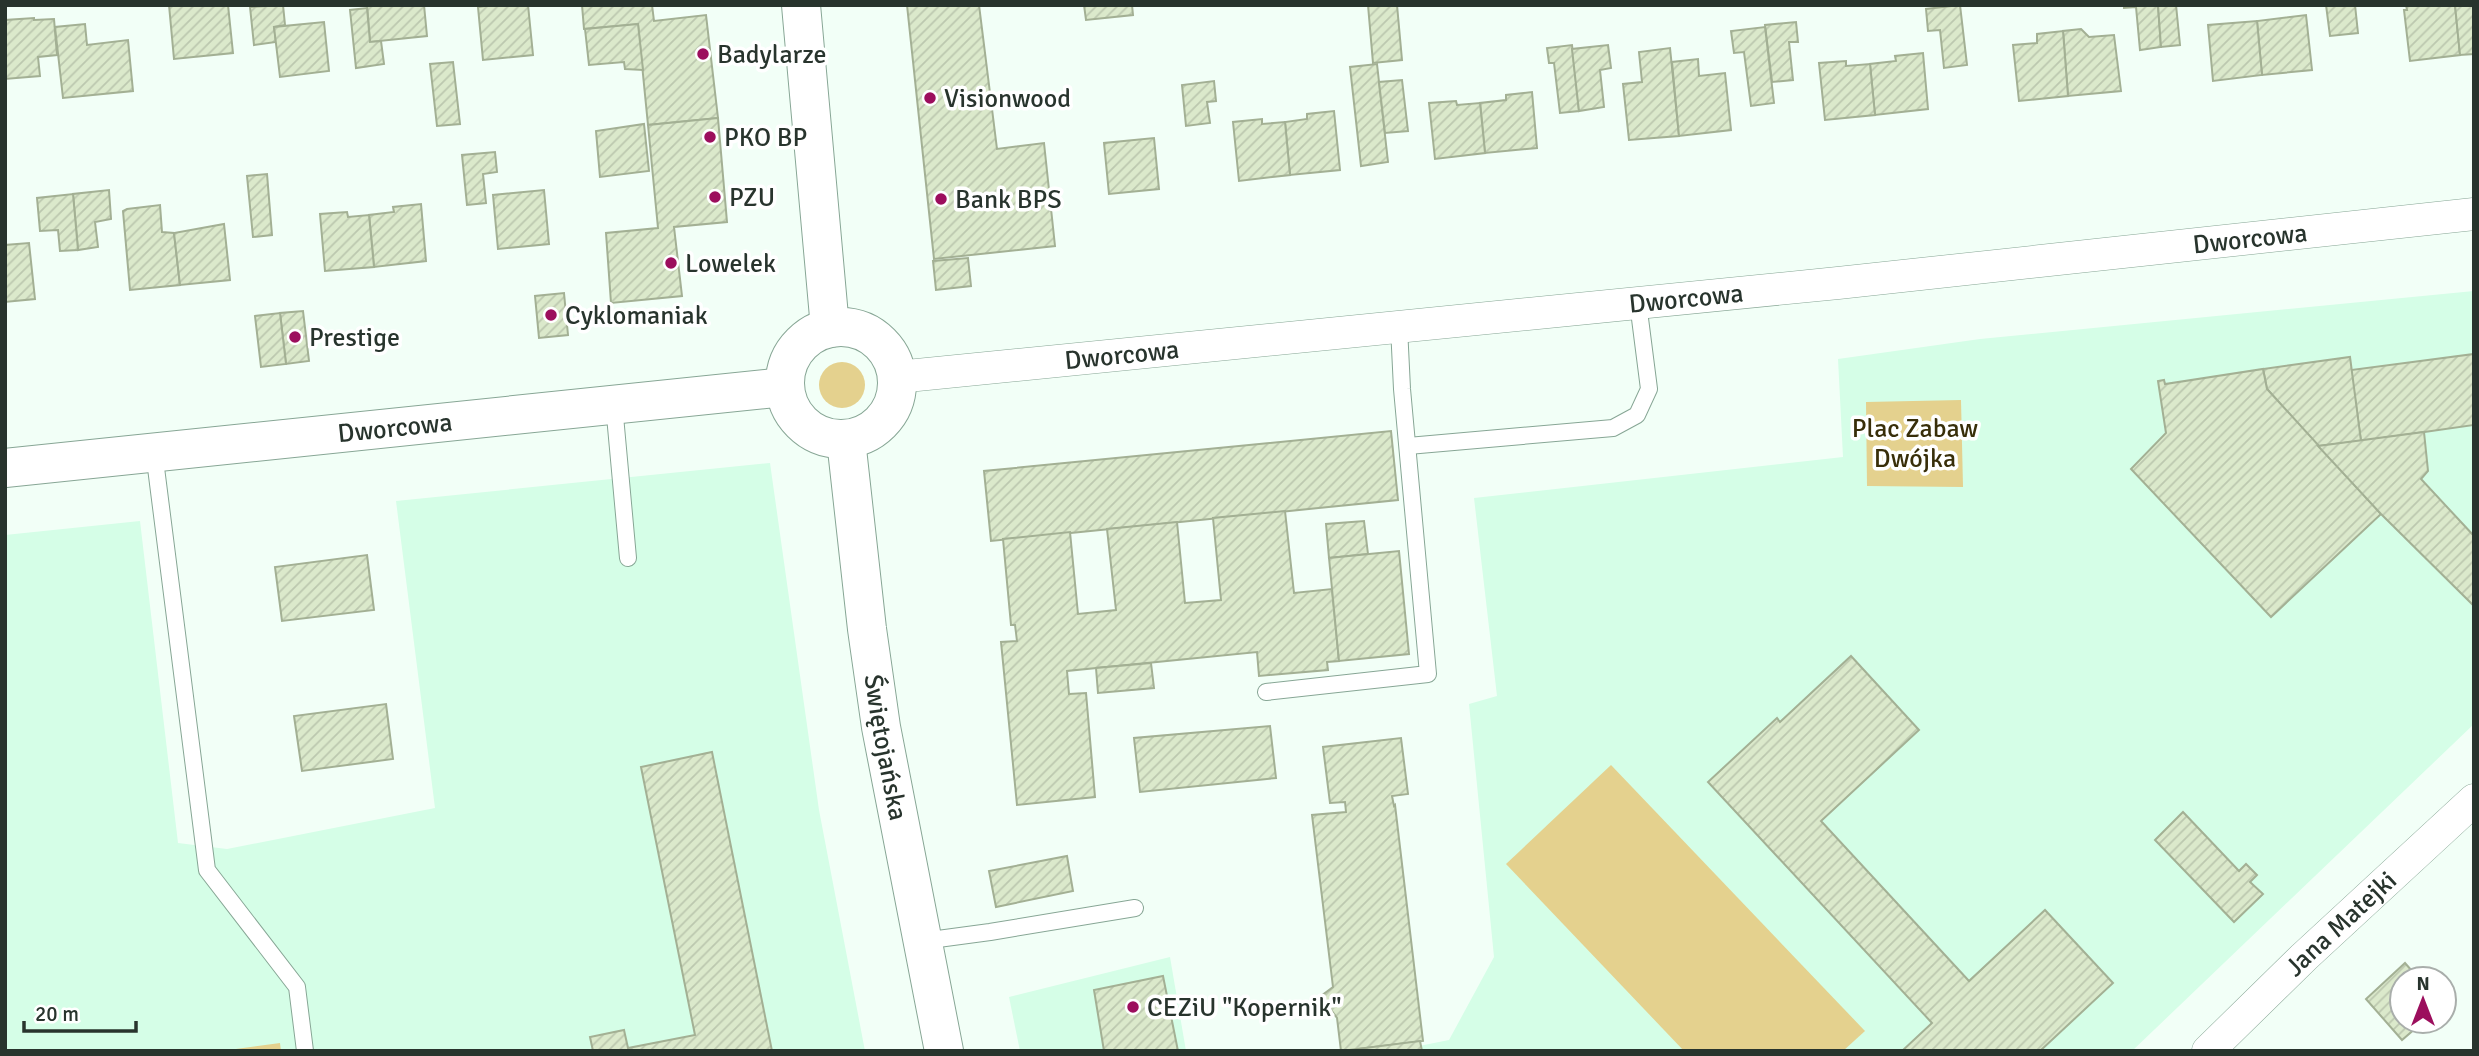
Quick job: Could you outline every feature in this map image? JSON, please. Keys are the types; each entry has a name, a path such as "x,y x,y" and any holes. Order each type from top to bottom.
{"street":[{"path":"801,5 830,327"},
{"name":"Dworcowa","path":"897,377 1638,303 2474,214"},
{"path":"830,327 849,327 867,333 881,344 892,359 897,377 896,395 890,412 878,425 863,435 846,440 811,432 798,420 788,405 784,387 785,370 791,355 815,332 830,327"},
{"name":"Dworcowa","path":"5,468 784,387"},
{"name":"Świętojańska","path":"846,440 881,727 944,1051"},
{"name":"Jana Matejki","path":"2208,1051 2343,920 2474,800"}],"lane":[{"path":"1408,446 1613,428 1637,415 1649,389 1638,303"},
{"path":"1266,692 1428,674 1399,327"},
{"path":"614,405 628,558"},
{"path":"154,452 207,870 297,986 305,1051"},
{"path":"923,941 1135,908"}],"shaded area":[{"path":"2474,291 2474,724 2132,1051 1394,1051 1449,1040 1494,957 1469,704 1497,696 1474,498 1843,457 1838,359 1980,339"},
{"path":"770,463 819,810 865,1051 5,1051 5,535 140,521 178,843 227,849 435,808 396,501"},
{"path":"1170,957 1186,1051 1020,1051 1009,997"}],"green space":[{"path":"842,362 858,369 865,385 858,401 842,408 826,401 819,385 826,369"},
{"name":"Plac Zabaw Dwójka","path":"1961,400 1963,487 1867,486 1866,402"},
{"path":"1611,765 1865,1031 1843,1051 1684,1051 1506,864"},
{"path":"280,1043 281,1051 221,1051"}],"building":[{"path":"169,5 228,5 233,53 174,59"},
{"path":"283,5 285,25 274,27 276,42 254,45 250,7"},
{"path":"367,5 424,5 427,36 370,42"},
{"path":"528,5 533,55 483,60 478,7"},
{"path":"582,5 652,5 654,21 706,15 718,118 648,125 638,24 584,29"},
{"path":"907,5 979,5 997,149 1044,143 1055,246 934,259"},
{"path":"1084,5 1132,5 1133,15 1086,20"},
{"path":"1368,5 1397,5 1402,60 1373,63"},
{"path":"1960,5 1967,65 1944,68 1940,30 1928,31 1926,9"},
{"path":"2124,5 2158,5 2161,47 2140,50 2136,7 2124,8"},
{"path":"2158,5 2176,5 2180,45 2161,47"},
{"path":"2326,5 2355,5 2358,33 2330,36"},
{"path":"2406,5 2455,5 2460,55 2410,61 2404,10 2407,10"},
{"path":"2455,5 2474,5 2474,54 2460,55"},
{"path":"367,8 370,42 381,41 384,64 356,68 350,10"},
{"path":"2306,15 2312,70 2262,75 2257,21"},
{"path":"54,19 57,55 38,57 40,76 5,79 5,20"},
{"path":"2257,21 2262,75 2213,81 2208,25"},
{"path":"324,22 329,71 280,77 274,27"},
{"path":"1796,22 1798,42 1789,42 1793,80 1772,82 1765,25"},
{"path":"85,24 87,45 128,40 133,91 63,98 55,27"},
{"path":"638,24 643,70 625,69 624,62 589,65 585,29"},
{"path":"1765,27 1774,103 1751,106 1744,52 1734,53 1731,31"},
{"path":"2081,29 2089,37 2114,35 2121,91 2068,96 2063,31"},
{"path":"2063,31 2068,96 2019,101 2013,45 2037,43 2037,34"},
{"path":"1572,45 1579,111 1560,113 1554,63 1549,63 1547,48"},
{"path":"1608,45 1611,68 1600,70 1604,107 1579,111 1572,49"},
{"path":"1670,48 1679,136 1629,140 1623,84 1642,82 1639,52"},
{"path":"1923,53 1928,109 1875,115 1870,64 1896,61 1895,56"},
{"path":"1698,59 1699,76 1725,73 1731,130 1679,136 1672,62"},
{"path":"1846,61 1846,66 1870,64 1875,115 1825,120 1819,63"},
{"path":"453,62 460,124 437,126 430,64"},
{"path":"1377,64 1388,162 1361,166 1350,67"},
{"path":"1402,80 1408,131 1385,133 1379,82"},
{"path":"1214,81 1216,101 1207,102 1210,123 1186,126 1182,85"},
{"path":"1532,92 1537,148 1485,153 1480,103 1506,100 1506,95"},
{"path":"1456,101 1457,105 1480,103 1485,153 1435,159 1429,103"},
{"path":"1334,111 1340,170 1290,175 1285,122 1307,119 1307,114"},
{"path":"718,118 727,222 674,227 682,296 611,303 606,233 658,228 648,125"},
{"path":"1262,119 1262,124 1285,122 1290,175 1239,181 1233,122"},
{"path":"644,124 649,171 600,177 596,131"},
{"path":"1154,138 1159,189 1109,194 1104,143"},
{"path":"495,152 497,172 483,174 486,203 467,205 462,155"},
{"path":"267,174 272,235 253,237 247,176"},
{"path":"109,190 111,219 95,222 98,247 78,250 73,194"},
{"path":"544,190 549,244 498,249 493,195"},
{"path":"73,194 78,250 60,251 58,230 40,231 37,198"},
{"path":"421,204 426,261 374,267 369,215 394,212 393,207"},
{"path":"160,205 162,232 174,233 180,285 130,290 123,211"},
{"path":"347,212 348,217 369,215 374,267 325,271 320,214"},
{"path":"224,224 230,280 180,285 174,233"},
{"path":"29,243 35,299 5,302 5,245"},
{"path":"968,258 971,286 936,290 933,261"},
{"name":"Cyklomaniak","path":"564,293 568,335 539,338 535,296"},
{"name":"Prestige","path":"303,311 309,361 286,364 280,313"},
{"path":"280,313 286,364 261,367 255,316"},
{"path":"2474,354 2474,425 2361,441 2351,370"},
{"path":"2350,357 2361,441 2318,446 2267,389 2263,369"},
{"path":"2263,369 2267,389 2381,514 2271,617 2131,469 2166,433 2158,381 2164,380 2165,384"},
{"path":"1391,431 1398,500 991,541 984,471"},
{"path":"2424,432 2428,471 2421,479 2474,536 2474,606 2381,514 2318,446"},
{"path":"1285,511 1294,593 1332,589 1339,661 1327,662 1328,670 1259,676 1257,652 1067,671 1069,694 1086,693 1095,797 1017,805 1001,642 1017,641 1015,625 1011,625 1003,539 1070,532 1078,614 1116,610 1107,529 1177,522 1185,603 1221,600 1213,518"},
{"path":"1364,521 1368,554 1329,558 1326,524"},
{"path":"1399,551 1409,654 1339,661 1329,558"},
{"path":"367,555 374,610 282,621 275,567"},
{"path":"1851,656 1919,730 1821,821 1969,981 2045,910 2113,983 2040,1051 1902,1051 1932,1023 1708,782 1777,718 1780,722"},
{"path":"1151,663 1154,688 1098,693 1096,668"},
{"path":"386,704 393,759 302,771 294,716"},
{"path":"1270,726 1276,778 1140,792 1134,738"},
{"path":"1401,738 1408,794 1392,796 1423,1041 1341,1051 1337,1018 1321,996 1333,987 1312,815 1346,812 1345,802 1330,803 1323,747"},
{"path":"712,752 772,1051 593,1051 590,1037 624,1030 628,1048 695,1035 641,767"},
{"path":"2183,812 2239,871 2246,864 2257,875 2250,882 2263,894 2234,922 2155,840"},
{"path":"1067,856 1073,891 996,907 989,871"},
{"name":"CEZiU \"Kopernik\"","path":"1163,976 1178,1051 1104,1051 1094,990"},
{"path":"2388,979 2388,1024 2366,999"},
{"path":"1420,1041 1422,1051 1357,1049"}],"place":[{"name":"Badylarze","path":"703,54"},
{"name":"Visionwood","path":"930,98"},
{"name":"PKO BP","path":"710,137"},
{"name":"PZU","path":"715,197"},
{"name":"Bank BPS","path":"941,199"},
{"name":"Lowelek","path":"671,263"},
{"name":"Cyklomaniak","path":"551,315"},
{"name":"Prestige","path":"295,337"},
{"name":"CEZiU \"Kopernik\"","path":"1133,1007"}]}
